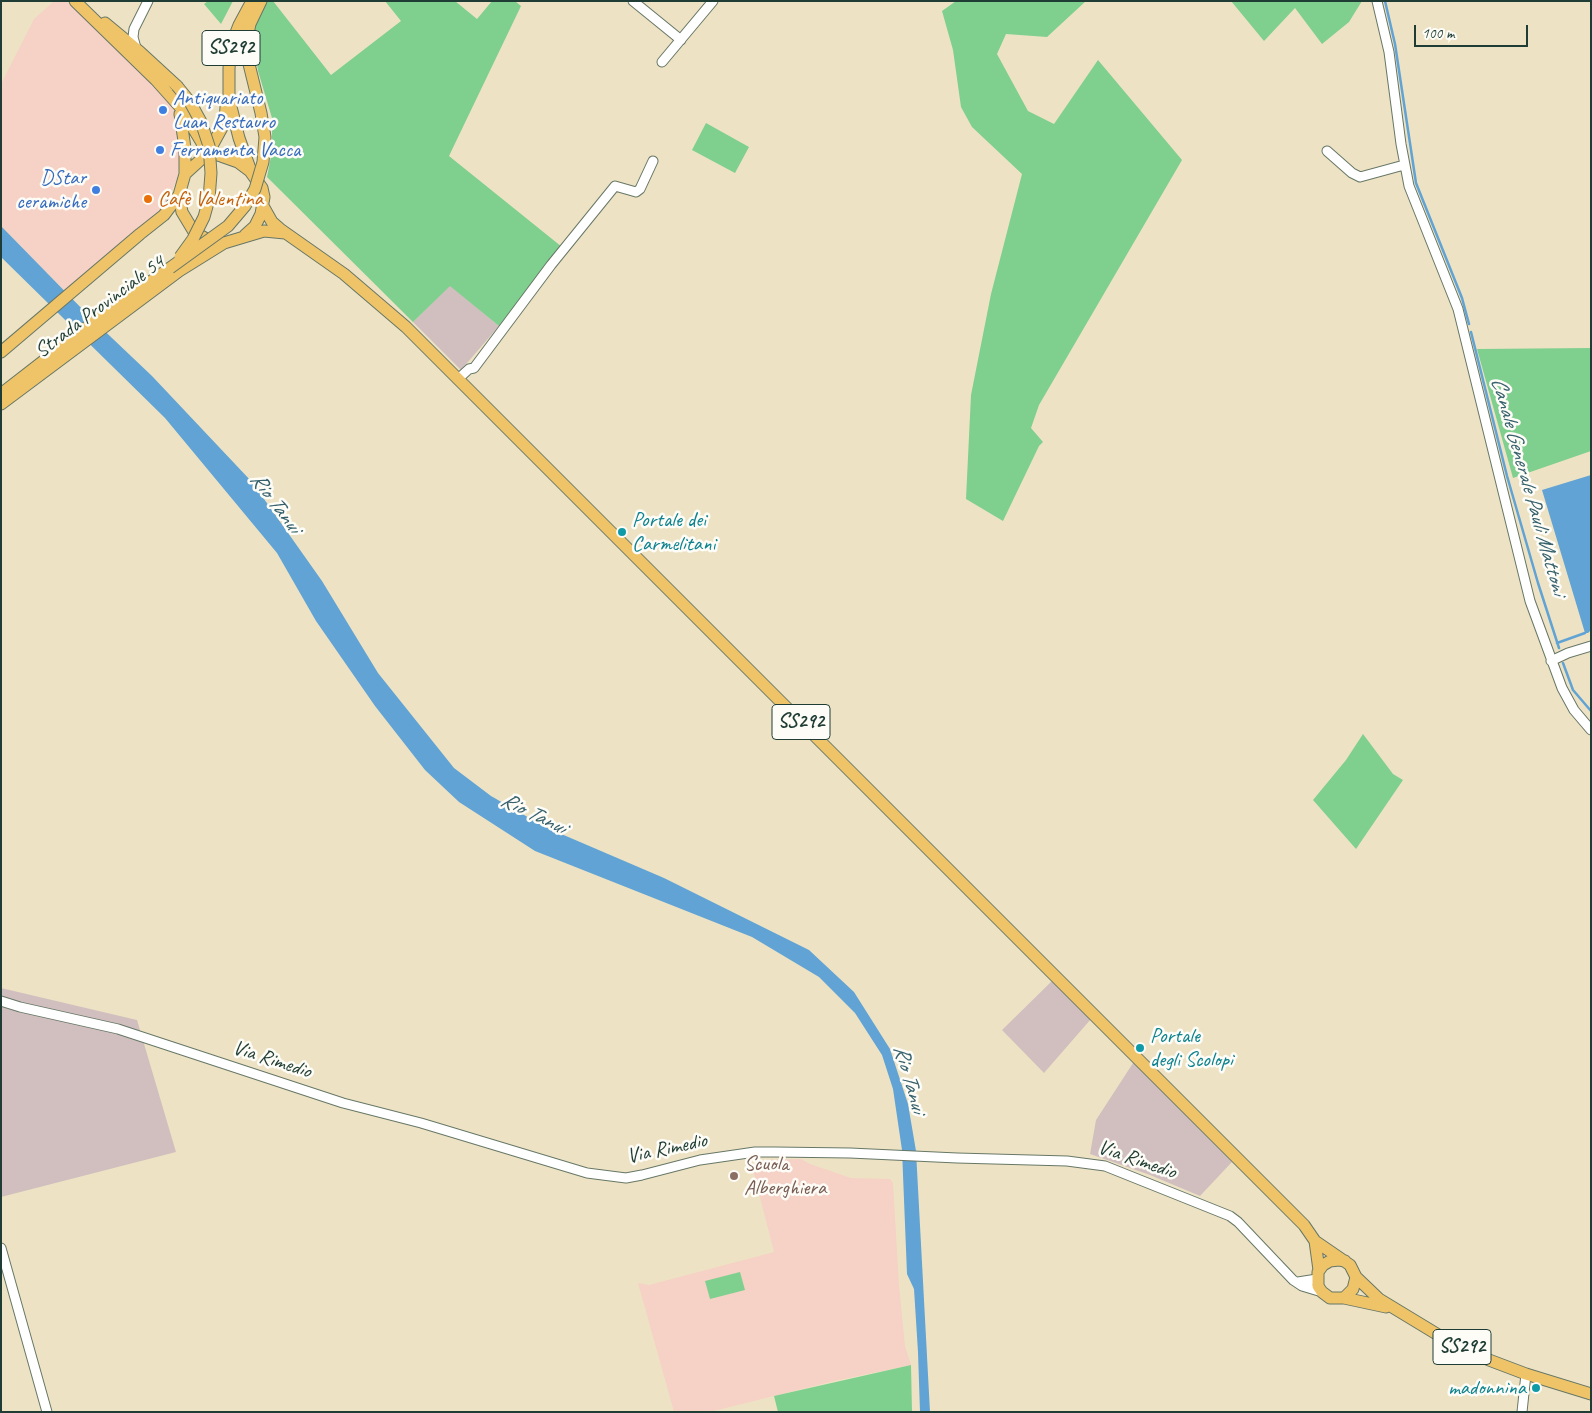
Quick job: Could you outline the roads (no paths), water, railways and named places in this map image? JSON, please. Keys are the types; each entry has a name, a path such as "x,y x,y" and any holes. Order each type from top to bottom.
{"main road":[{"path":"77,1 136,48 177,86 198,114 205,131 209,146 211,173 209,199 204,217 186,250 170,268"},
{"path":"77,1 181,108 208,153"},
{"name":"SS292","path":"185,174 208,153 226,122 228,68 232,43 238,25 252,1"},
{"path":"1,394 57,357 104,314 228,226 245,206 255,189 262,162 265,137 248,60 247,38 250,24 261,1"},
{"path":"1,352 143,231 164,216 179,195 186,163 183,121 173,99"},
{"path":"192,128 202,131 212,129 220,120 227,103"},
{"name":"SS292","path":"227,103 252,174"},
{"name":"SS292","path":"208,153 238,162 252,174 262,188 263,206 272,222 344,274 406,327 1284,1204 1315,1240 1345,1261 1352,1268 1356,1277 1379,1299 1440,1336 1489,1360 1526,1374 1591,1394"},
{"path":"179,195 182,212 194,232 210,241 224,243 264,231 285,233"},
{"path":"239,239 255,226 263,206"},
{"name":"Strada Provinciale 54","path":"1,404 57,357 110,322 193,261 224,243"},
{"path":"1315,1240 1318,1286 1322,1292"},
{"path":"1318,1274 1325,1263 1330,1260 1345,1261"},
{"path":"1344,1298 1353,1289 1356,1277"},
{"name":"SS292","path":"1322,1292 1334,1299 1344,1298 1402,1312"}],"street":[{"path":"136,48 133,37 134,28 148,1"},
{"path":"633,1 681,40"},
{"path":"662,62 712,1"},
{"path":"1376,1 1389,52 1404,166 1415,204 1458,309 1530,601 1562,688 1574,710 1591,730"},
{"path":"1327,151 1337,156 1352,173 1360,177 1404,166"},
{"path":"458,379 469,369 474,368 551,265 615,186 636,192 640,189 653,161"},
{"path":"1551,661 1568,653 1591,646"},
{"name":"Via Rimedio","path":"1,1001 118,1029 343,1103 587,1173 626,1178 700,1160 755,1152 812,1152 1067,1161 1105,1166 1230,1216 1238,1222 1281,1269 1312,1290 1322,1292"},
{"path":"1,1248 47,1412"},
{"path":"1298,1282 1318,1274"},
{"path":"1522,1412 1526,1374"}],"water":[{"path":"1,226 92,319 152,376 252,482 322,581 378,673 454,768 491,796 545,827 664,878 809,950 854,992 890,1049 908,1104 916,1151 930,1412 920,1412 914,1289 907,1274 902,1150 893,1089 882,1055 855,1013 819,977 752,937 535,851 459,802 425,770 375,706 316,621 277,553 165,418 1,257"},
{"path":"1591,475 1591,630 1585,633 1542,490"}],"waterway":[{"name":"Canale Generale Pauli Mattoni","path":"1385,1 1395,44 1416,183 1462,298 1469,324"},
{"name":"Canale Generale Pauli Mattoni","path":"1471,332 1507,476 1559,648"},
{"path":"1557,643 1585,633"},
{"name":"Canale Generale Pauli Mattoni","path":"1563,663 1573,690 1591,711"}],"place":[{"name":"Antiquariato Luan Restauro","path":"163,110"},
{"name":"Ferramenta Vacca","path":"160,150"},
{"name":"DStar ceramiche","path":"96,190"},
{"name":"Cafè Valentina","path":"148,199"},
{"name":"Portale dei Carmelitani","path":"622,532"},
{"name":"Portale degli Scolopi","path":"1140,1048"},
{"name":"Scuola Alberghiera","path":"734,1176"},
{"name":"madonnina","path":"1536,1388"}],"water label":[{"name":"Rio Tanui","path":"275,503"},
{"name":"Rio Tanui","path":"533,814"},
{"name":"Rio Tanui","path":"909,1079"}]}
